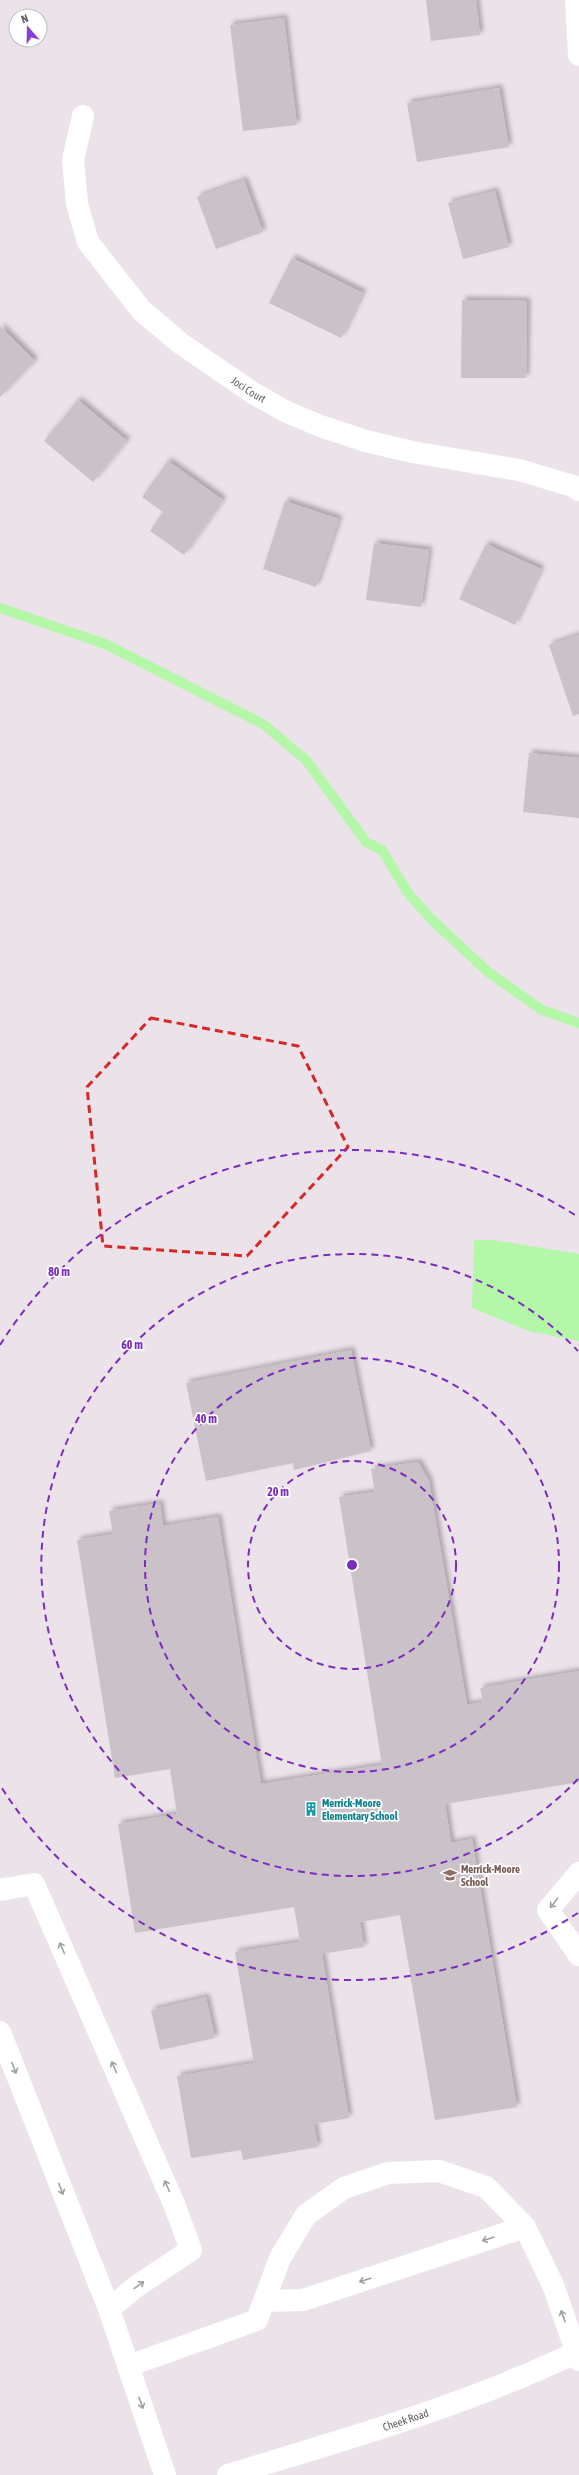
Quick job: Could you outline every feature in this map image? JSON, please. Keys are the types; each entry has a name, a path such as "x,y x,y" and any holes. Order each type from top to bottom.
{"street":[{"path":"576,0 579,49"},
{"name":"Joci Court","path":"83,116 74,160 77,204 88,242 141,310 180,343 253,393 285,411 320,426 366,441 412,452 519,470 577,482"},
{"path":"579,1873 548,1910 579,1955"},
{"path":"0,1890 34,1884 174,2204 191,2250 137,2286 109,2309"},
{"path":"0,2032 109,2309 165,2475"},
{"path":"128,2366 257,2320 280,2258 306,2215 344,2188 388,2174 439,2171 486,2187 525,2227 553,2285 578,2354"},
{"path":"264,2301 303,2300 525,2227"},
{"name":"Cheek Road","path":"228,2475 354,2436 473,2395 578,2354"}],"highlighted area":[{"path":"151,1018 298,1046 348,1147 247,1256 103,1246 87,1087"}],"shaded area":[{"path":"474,1240 494,1240 579,1254 579,1341 528,1331 472,1308"}],"building":[{"path":"426,0 476,0 480,35 431,41"},
{"path":"284,18 297,125 243,131 230,25"},
{"path":"499,88 509,147 417,162 407,103"},
{"path":"244,180 263,232 216,249 197,197"},
{"path":"495,191 509,247 463,259 448,203"},
{"path":"292,258 363,293 341,338 269,303"},
{"path":"462,300 527,301 526,378 461,378"},
{"path":"0,326 35,361 0,397"},
{"path":"78,400 127,441 93,482 44,441"},
{"path":"168,461 223,500 184,555 150,531 163,512 142,497"},
{"path":"285,501 339,519 316,587 263,569"},
{"path":"374,543 429,550 421,607 366,600"},
{"path":"486,544 541,569 515,625 459,599"},
{"path":"579,635 579,714 573,716 549,645"},
{"path":"529,753 579,758 579,818 523,812"},
{"path":"351,1350 371,1451 294,1470 293,1463 206,1481 186,1383"},
{"name":"Merrick-Moore Elementary School","path":"418,1462 429,1481 467,1705 483,1702 480,1688 579,1671 579,1782 445,1804 451,1843 472,1839 517,2107 435,2120 400,1915 360,1922 364,1947 322,1954 349,2118 314,2124 318,2147 243,2160 241,2150 191,2158 177,2076 254,2063 235,1952 300,1942 294,1907 135,1933 118,1824 177,1814 170,1769 115,1778 77,1540 113,1534 109,1511 160,1503 163,1526 218,1517 261,1784 382,1765 339,1497 375,1492 371,1469"},
{"path":"206,1997 215,2038 160,2050 151,2010"}],"waterway":[{"path":"0,608 105,644 263,724 306,760 366,842 382,850 408,893 431,919 488,972 542,1010 579,1023"}],"place":[{"name":"Merrick-Moore Elementary School","path":"311,1809"},
{"name":"Merrick-Moore School","path":"450,1875"}]}
